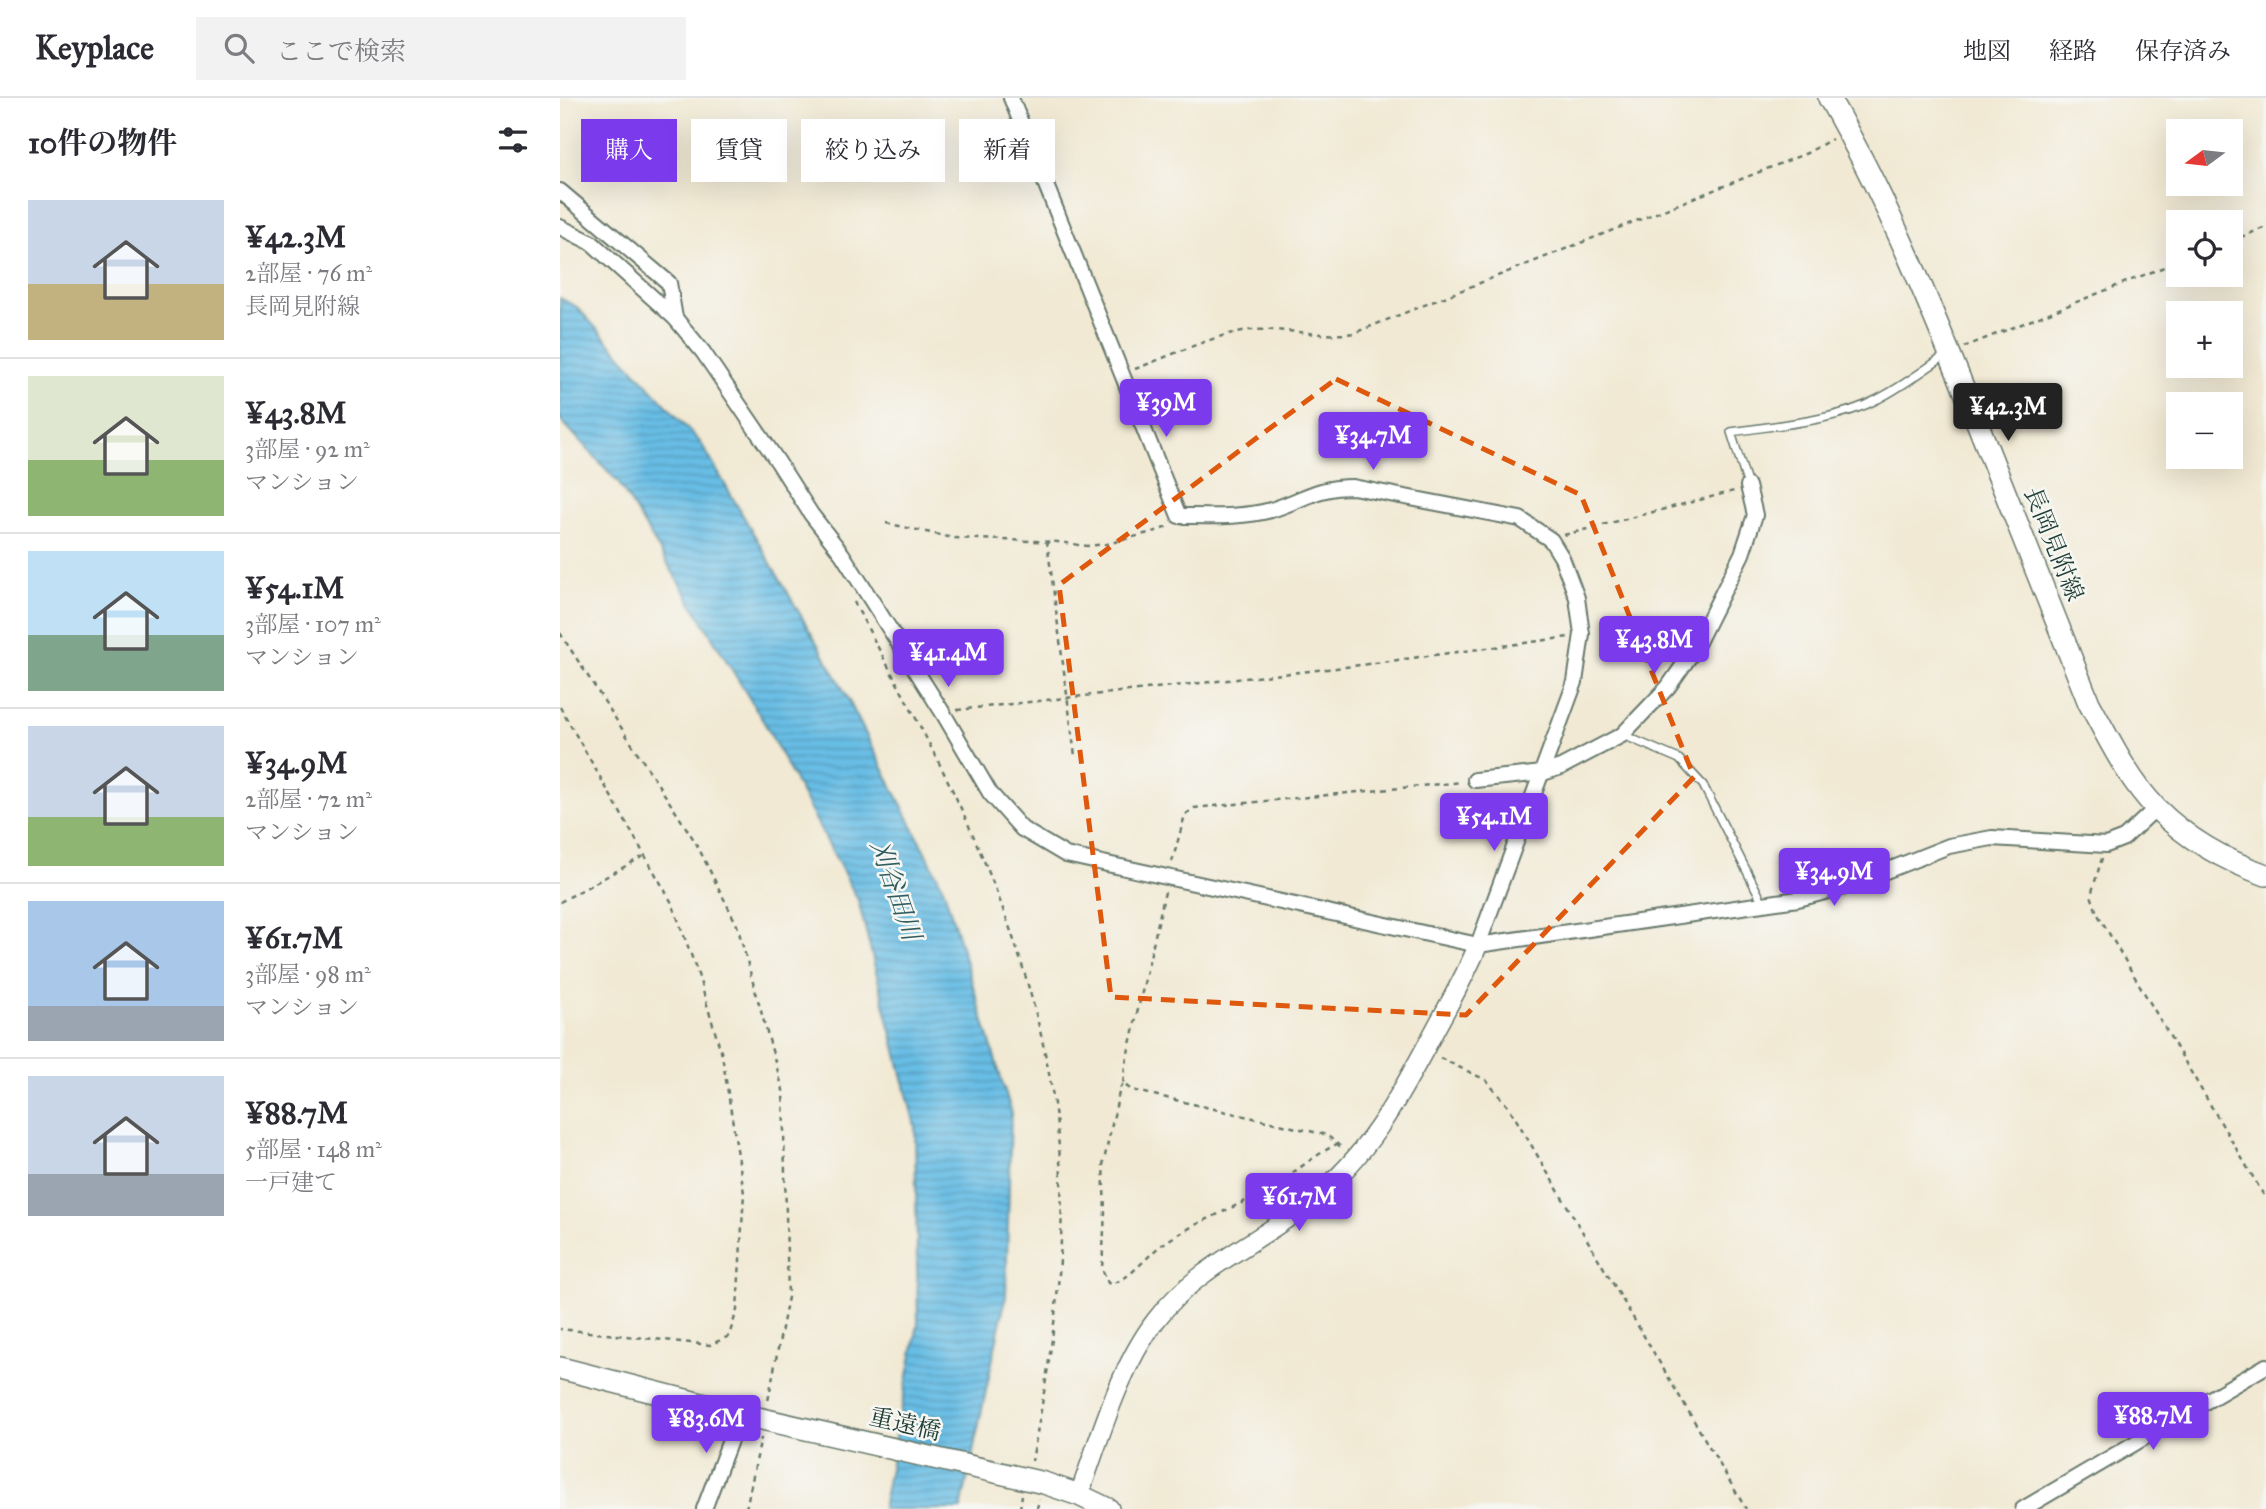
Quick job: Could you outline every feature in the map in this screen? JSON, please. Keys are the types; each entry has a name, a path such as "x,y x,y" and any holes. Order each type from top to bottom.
{"main road":[{"name":"長岡見附線","path":"1829,98 1903,244 2089,703 2128,771 2156,808 2217,854 2266,875"},
{"name":"重遠橋","path":"560,1368 740,1413 1024,1478 1079,1494 1108,1509"}],"street":[{"path":"1011,98 1179,516 1228,516 1270,510 1316,491 1353,487 1520,519 1551,540 1570,576 1577,598 1582,634 1575,682 1478,945 1424,1050 1377,1133 1342,1175 1309,1203 1199,1276 1157,1318 1138,1347 1123,1379 1079,1494"},
{"path":"560,191 669,283 674,318"},
{"path":"560,227 592,243 674,318 703,352 811,514 842,554 943,713 990,793 1023,829 1066,855 1478,945 1798,899 1848,886 1949,846 1992,838 2106,845 2124,838 2156,808"},
{"path":"1475,780 1543,773 1561,767 1622,735 1668,687 1694,650 1742,554 1755,515 1748,486"},
{"path":"2023,1509 2266,1366"},
{"path":"704,1509 740,1413"}],"lane":[{"path":"1748,486 1731,432 1814,418 1863,406 1879,399 1949,353"},
{"path":"1622,735 1679,760 1703,785 1763,903"}],"path":[{"path":"1122,374 1225,336 1249,330 1290,330 1335,336 1354,333 1807,153 1847,131"},
{"path":"2243,236 2266,227"},
{"path":"1949,353 2166,266"},
{"path":"1551,540 1572,531 1748,486"},
{"path":"886,523 953,538 1047,541 1087,546 1108,544 1160,530 1172,525 1179,516"},
{"path":"1047,541 1075,756"},
{"path":"849,593 976,840 1002,905 1044,1045 1056,1111 1061,1178 1061,1240 1053,1349 1024,1478 1020,1509"},
{"path":"560,633 696,843 737,925 783,1090 788,1297 772,1420 746,1509"},
{"path":"943,713 1345,667 1582,634"},
{"path":"560,707 672,903 697,971 722,1055 744,1193 737,1310 729,1336 710,1345 560,1329"},
{"path":"1338,1144 1318,1153 1266,1191 1187,1228 1160,1246 1123,1280 1115,1284 1108,1283 1102,1269 1105,1212 1103,1165 1168,877 1185,815 1194,808 1475,780"},
{"path":"2106,845 2091,895 2097,913 2266,1199"},
{"path":"560,902 644,856"},
{"path":"1424,1050 1486,1080 1510,1109 1746,1509"},
{"path":"1123,1084 1132,1090 1327,1135 1355,1160"},
{"path":"1037,1509 1040,1496"}],"highlighted area":[{"path":"1336,379 1581,495 1694,777 1466,1015 1111,997 1059,585"}],"water":[{"name":"刈谷田川","path":"560,298 577,307 701,443 840,683 943,887 1011,1111 1006,1296 961,1509 882,1509 918,1324 915,1126 858,900 765,724 618,482 560,419"}]}
